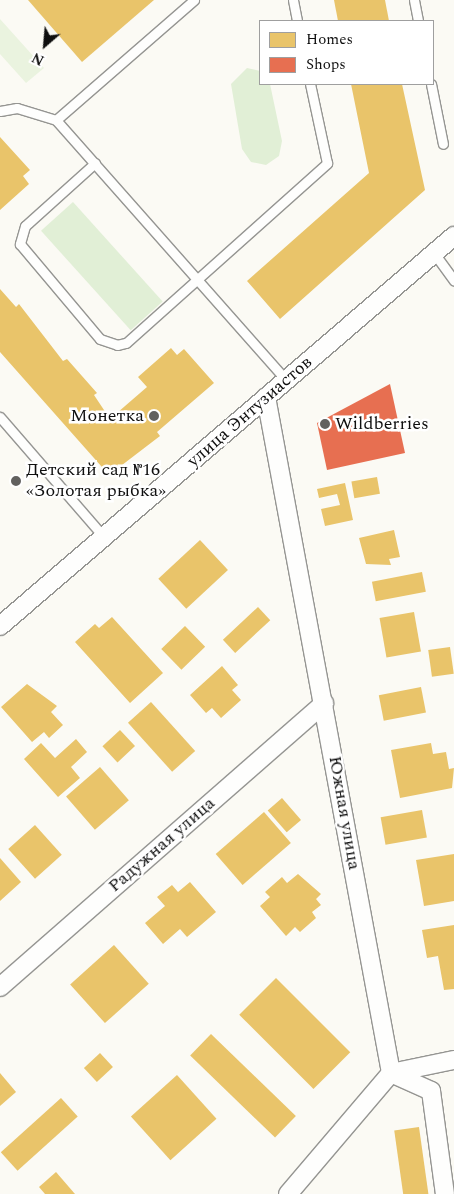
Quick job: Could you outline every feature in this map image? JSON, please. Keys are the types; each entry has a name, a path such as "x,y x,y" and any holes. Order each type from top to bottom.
{"street":[{"name":"улица Энтузиастов","path":"0,626 454,236"},
{"name":"Южная улица","path":"266,397 391,1073"},
{"name":"Радужная улица","path":"0,986 324,703"},
{"path":"288,1194 391,1073 454,1060"},
{"path":"391,1073 431,1091 445,1194"}],"lane":[{"path":"56,120 194,0"},
{"path":"293,0 297,20"},
{"path":"414,0 418,20"},
{"path":"95,163 20,234 24,253 36,267 100,339 117,345 126,343 327,163 310,85"},
{"path":"431,85 443,144"},
{"path":"0,111 17,108 56,120 286,380"},
{"path":"434,254 454,281"},
{"path":"0,417 104,537"}],"green space":[{"path":"0,19 44,68 26,83 0,54"},
{"path":"247,68 259,71 259,85 270,85 282,141 279,156 266,165 251,162 242,149 231,84"},
{"path":"73,202 163,302 131,330 41,231"}],"building: Homes":[{"path":"28,0 154,0 82,62"},
{"path":"334,0 385,0 389,20 338,20"},
{"path":"351,85 402,85 425,190 280,319 247,281 369,173"},
{"path":"0,137 30,170 23,176 29,184 0,210"},
{"path":"0,289 16,307 19,304 63,361 67,359 97,393 94,395 110,419 147,387 138,377 171,348 177,355 184,349 214,383 157,432 160,436 109,475 0,352"},
{"path":"377,477 380,494 354,498 351,482"},
{"path":"345,483 353,520 325,526 321,509 340,505 337,494 319,498 317,489"},
{"path":"394,530 400,557 389,559 391,565 366,564 359,538"},
{"path":"200,540 228,570 186,609 158,579"},
{"path":"422,572 426,592 376,601 372,582"},
{"path":"258,607 270,620 235,653 223,640"},
{"path":"414,612 421,651 386,657 380,618"},
{"path":"112,617 163,673 130,703 75,642 95,624 99,628"},
{"path":"185,626 205,647 181,670 161,649"},
{"path":"450,647 454,674 432,677 428,650"},
{"path":"222,666 238,685 232,690 241,700 221,718 212,708 206,713 190,695"},
{"path":"27,684 57,706 51,712 63,725 49,738 44,732 32,742 1,707"},
{"path":"421,687 426,713 384,721 379,695"},
{"path":"151,702 195,751 172,772 128,723"},
{"path":"120,730 135,746 117,762 102,746"},
{"path":"76,739 87,752 71,767 80,778 58,797 24,759 41,743 55,758"},
{"path":"431,743 433,754 446,752 449,769 454,768 452,788 400,798 391,750"},
{"path":"100,767 129,800 95,830 66,797"},
{"path":"282,798 301,820 287,832 268,810"},
{"path":"422,810 427,838 386,845 381,817"},
{"path":"264,812 291,843 243,885 216,854"},
{"path":"35,825 62,855 35,879 8,849"},
{"path":"454,854 454,901 424,906 416,860"},
{"path":"0,858 21,882 0,901"},
{"path":"298,874 321,894 316,899 321,905 312,912 316,918 300,932 295,927 286,936 260,906 270,897 265,892 282,877 287,883"},
{"path":"190,882 216,912 187,937 180,929 163,944 145,923 165,906 157,897 172,885 178,892"},
{"path":"454,925 454,989 444,990 438,956 427,958 422,930"},
{"path":"114,945 149,984 105,1023 70,984"},
{"path":"276,978 350,1052 313,1089 239,1015"},
{"path":"211,1034 296,1116 275,1138 190,1056"},
{"path":"100,1053 113,1067 97,1082 84,1068"},
{"path":"0,1073 16,1092 0,1106"},
{"path":"177,1075 216,1119 170,1160 131,1116"},
{"path":"61,1098 78,1117 18,1171 1,1152"},
{"path":"419,1127 428,1194 403,1194 394,1130"},
{"path":"56,1172 75,1194 45,1194 39,1187"}],"building: Shops":[{"path":"390,384 405,453 327,470 317,423"}],"place":[{"name":"Монетка","path":"154,416"},
{"name":"Wildberries","path":"325,424"},
{"name":"Детский сад №16 «Золотая рыбка»","path":"16,481"}]}
